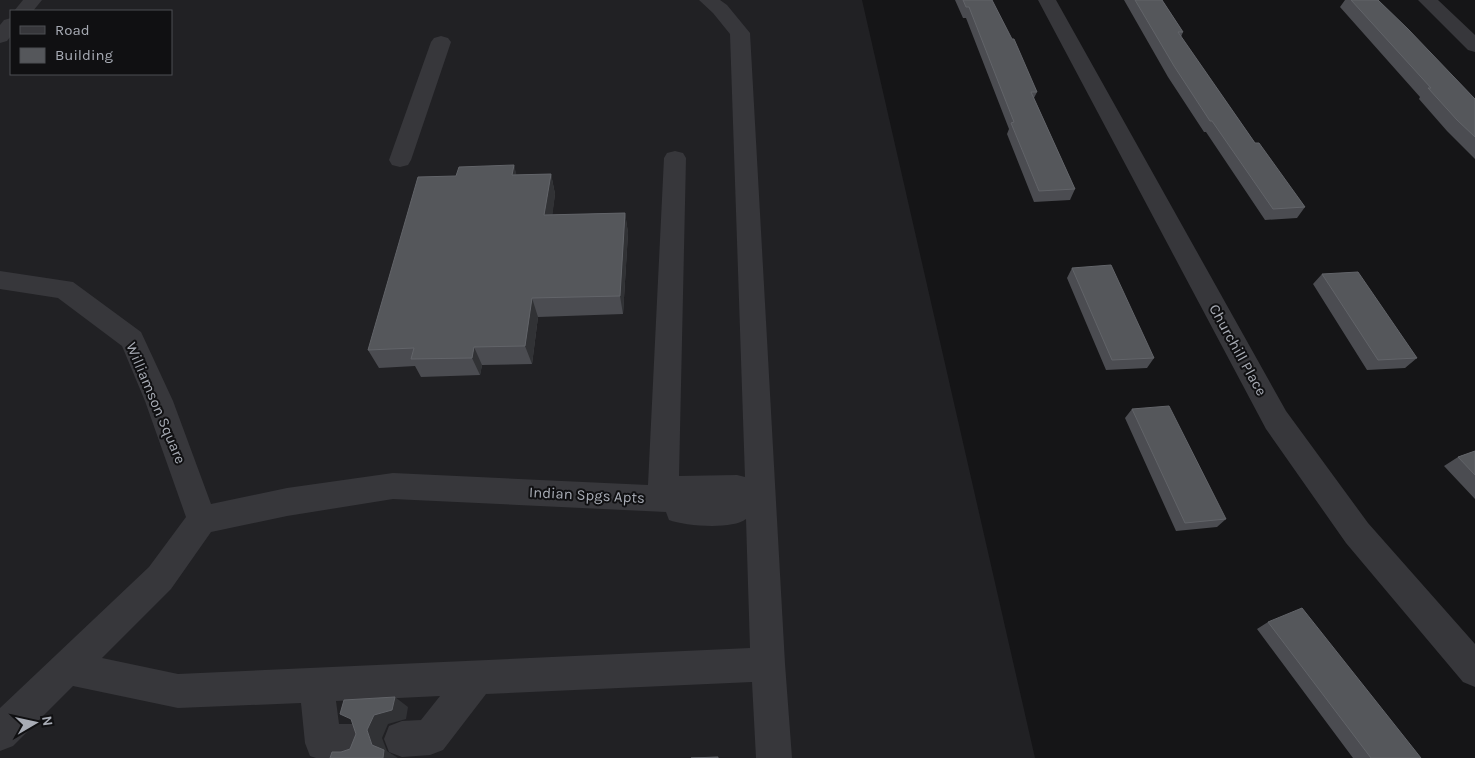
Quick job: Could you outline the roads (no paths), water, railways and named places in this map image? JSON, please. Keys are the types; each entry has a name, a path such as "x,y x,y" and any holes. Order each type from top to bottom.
{"street":[{"path":"24,10 33,0"},
{"path":"708,0 720,9 740,33 754,497 774,758"},
{"name":"Churchill Place","path":"1047,0 1276,420 1357,533 1475,670"},
{"path":"1427,0 1475,46"},
{"path":"0,37 10,25"},
{"path":"400,160 441,42"},
{"name":"Indian Spgs Apts","path":"202,520 287,502 393,486 669,499 675,158"},
{"name":"Williamson Square","path":"0,280 64,289 132,339 158,401 202,520"},
{"path":"669,499 680,510 734,510 754,497"},
{"path":"0,733 160,578 202,520"},
{"path":"67,668 178,691 768,664"},
{"path":"402,739 430,737 478,677"},
{"path":"316,684 323,743 352,742"}]}
